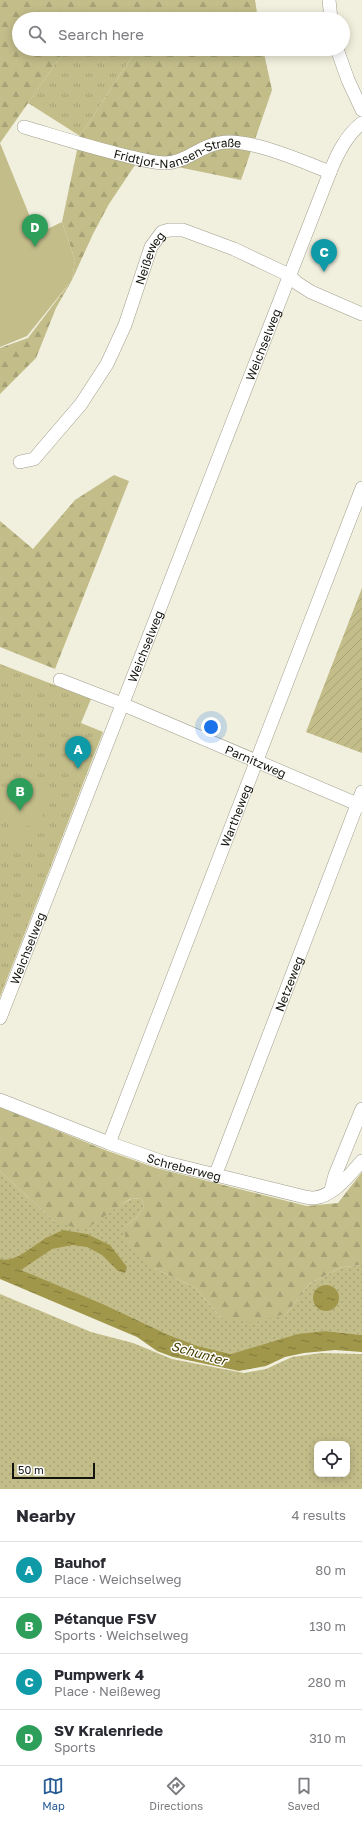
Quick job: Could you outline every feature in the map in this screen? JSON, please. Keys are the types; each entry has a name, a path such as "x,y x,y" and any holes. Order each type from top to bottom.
{"street":[{"path":"329,0 330,12"},
{"path":"339,56 348,80 362,110"},
{"path":"289,275 340,149 353,131 362,123"},
{"name":"Fridtjof-Nansen-Straße","path":"24,127 106,151 166,163 183,159 198,150 218,143 233,141 248,143 330,172"},
{"name":"Neißeweg","path":"20,462 34,459 82,404 95,385 107,364 125,325 151,247 162,232 177,229 190,232 234,249 289,275 297,283 311,292 362,314"},
{"name":"Weichselweg","path":"0,1018 289,275"},
{"name":"Wartheweg","path":"109,1143 362,488"},
{"name":"Parnitzweg","path":"60,680 122,704 360,805"},
{"name":"Netzeweg","path":"215,1176 360,805 362,792"},
{"name":"Schreberweg","path":"0,1100 109,1143 163,1162 215,1176 314,1198 331,1190 362,1161"},
{"path":"331,1190 335,1175 362,1109"}],"green space":[{"path":"0,0 255,0 257,12 12,12 12,56 61,56 0,143"},
{"path":"61,56 132,56 80,136 28,103"},
{"path":"132,56 265,56 272,90 241,180 139,159 109,204 93,234 72,280 75,260 62,222 80,136"},
{"path":"0,143 37,234 62,222 75,260 72,280 27,336 0,347"},
{"path":"72,280 56,308 36,358 0,394 0,348 28,338"},
{"path":"114,475 129,481 55,669 0,647 0,521 33,549 75,500"},
{"path":"362,588 362,753 306,732"},
{"path":"0,664 91,699 81,723 103,732 0,997"},
{"path":"27,787 49,792 39,829 17,823"},
{"path":"0,793 23,799 16,825 0,821"},
{"path":"17,824 23,826 22,830 27,832 23,847 0,841 0,839 4,840 7,827 16,829"},
{"path":"0,1107 105,1150 156,1168 307,1206 338,1203 362,1172 362,1265 342,1267 309,1284 287,1313 254,1323 221,1318 196,1288 156,1269 125,1240 125,1227 138,1216 144,1206 141,1198 130,1199 84,1230 55,1222 0,1171"},
{"path":"0,1171 55,1222 114,1209 131,1199 141,1198 144,1206 138,1216 125,1227 156,1269 196,1288 221,1318 287,1313 309,1284 342,1267 362,1265 362,1335 326,1331 231,1354 198,1346 169,1335 103,1304 20,1270 0,1259"},
{"path":"0,1294 91,1332 133,1343 172,1359 244,1373 266,1369 292,1357 321,1353 362,1354 362,1489 0,1489"}],"water":[{"name":"Schunter","path":"63,1230 87,1234 110,1245 127,1267 125,1273 118,1271 102,1255 87,1247 72,1245 52,1249 21,1270 103,1304 169,1335 198,1346 231,1354 298,1334 326,1331 362,1335 362,1352 335,1350 304,1353 285,1357 266,1366 239,1371 173,1357 157,1351 137,1337 0,1279 0,1259 5,1260 16,1257"},
{"path":"326,1285 335,1289 339,1298 335,1307 326,1311 317,1307 313,1298 317,1289"}],"place":[{"name":"SV Kralenriede","path":"35,247"},
{"name":"Pumpwerk 4","path":"324,272"},
{"name":"Bauhof","path":"78,769"},
{"name":"Pétanque FSV","path":"20,811"}]}
